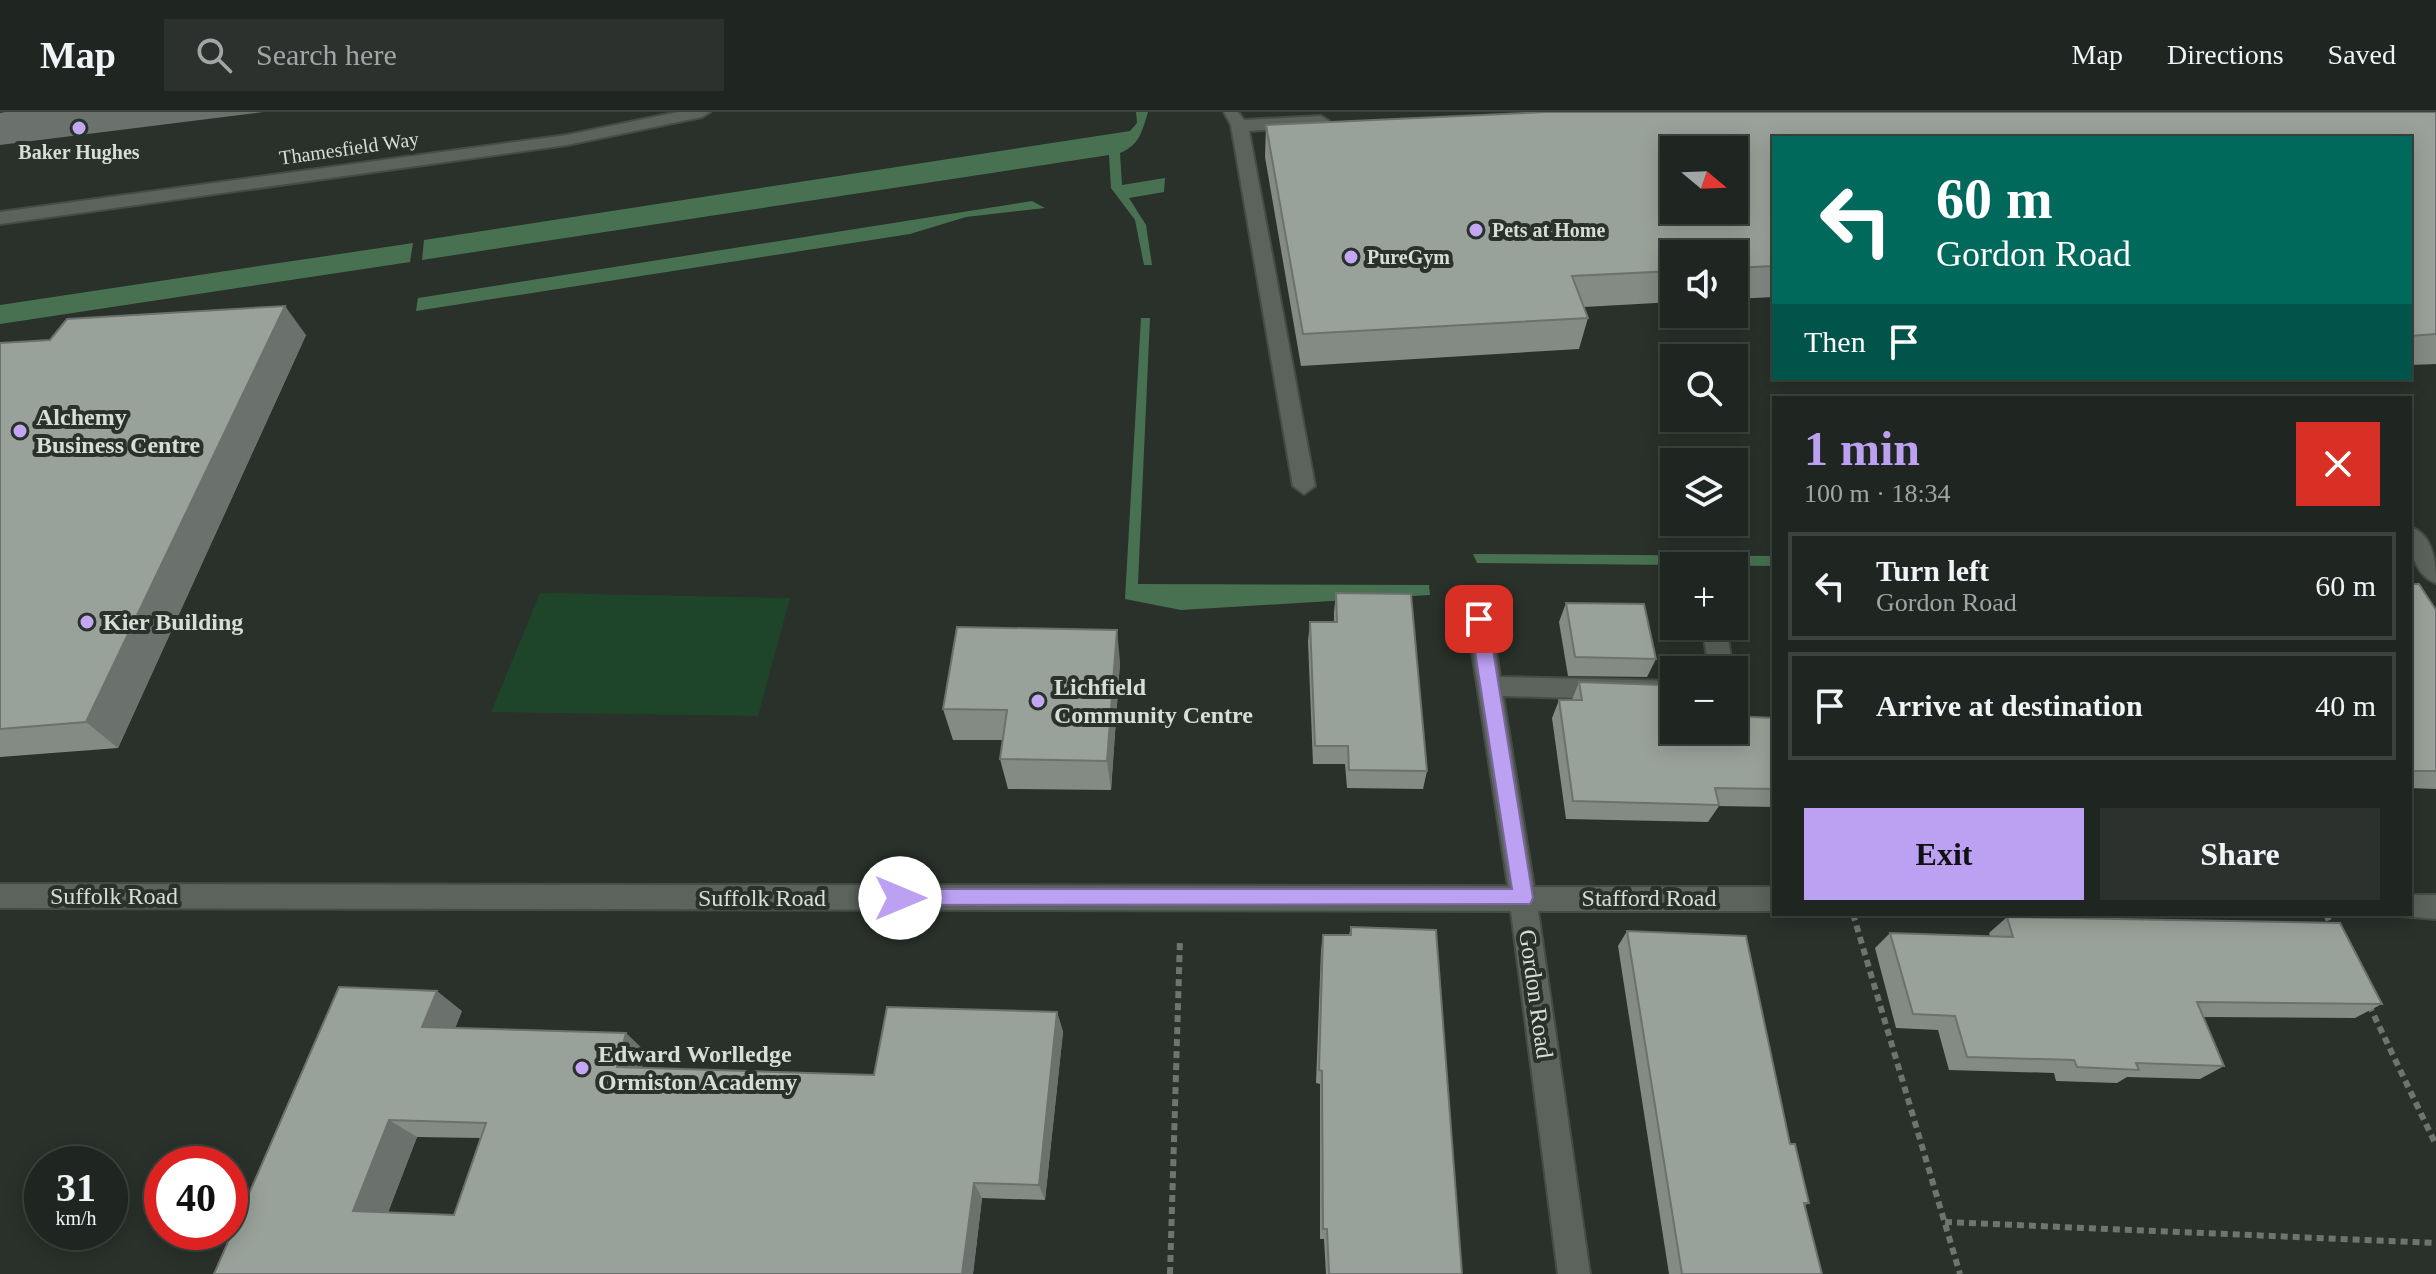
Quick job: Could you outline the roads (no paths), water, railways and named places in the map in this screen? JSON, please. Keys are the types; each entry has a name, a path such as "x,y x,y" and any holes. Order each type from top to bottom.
{"street":[{"name":"Thamesfield Way","path":"0,218 567,140 702,112"},
{"path":"1304,486 1235,119 1259,127 1321,121"},
{"path":"2412,538 2436,574"},
{"name":"Gordon Road","path":"1479,619 1523,898 1574,1274"},
{"path":"1490,686 1660,691"},
{"name":"Suffolk Road","path":"0,896 1523,898"},
{"name":"Stafford Road","path":"1523,898 1772,899"},
{"path":"2412,907 2436,907"}],"place":[{"name":"Baker Hughes","path":"79,128"},
{"name":"Pets at Home","path":"1476,230"},
{"name":"PureGym","path":"1351,257"},
{"name":"Alchemy Business Centre","path":"20,431"},
{"name":"Kier Building","path":"87,622"},
{"name":"Lichfield Community Centre","path":"1038,701"},
{"name":"Edward Worlledge Ormiston Academy","path":"582,1068"}]}
